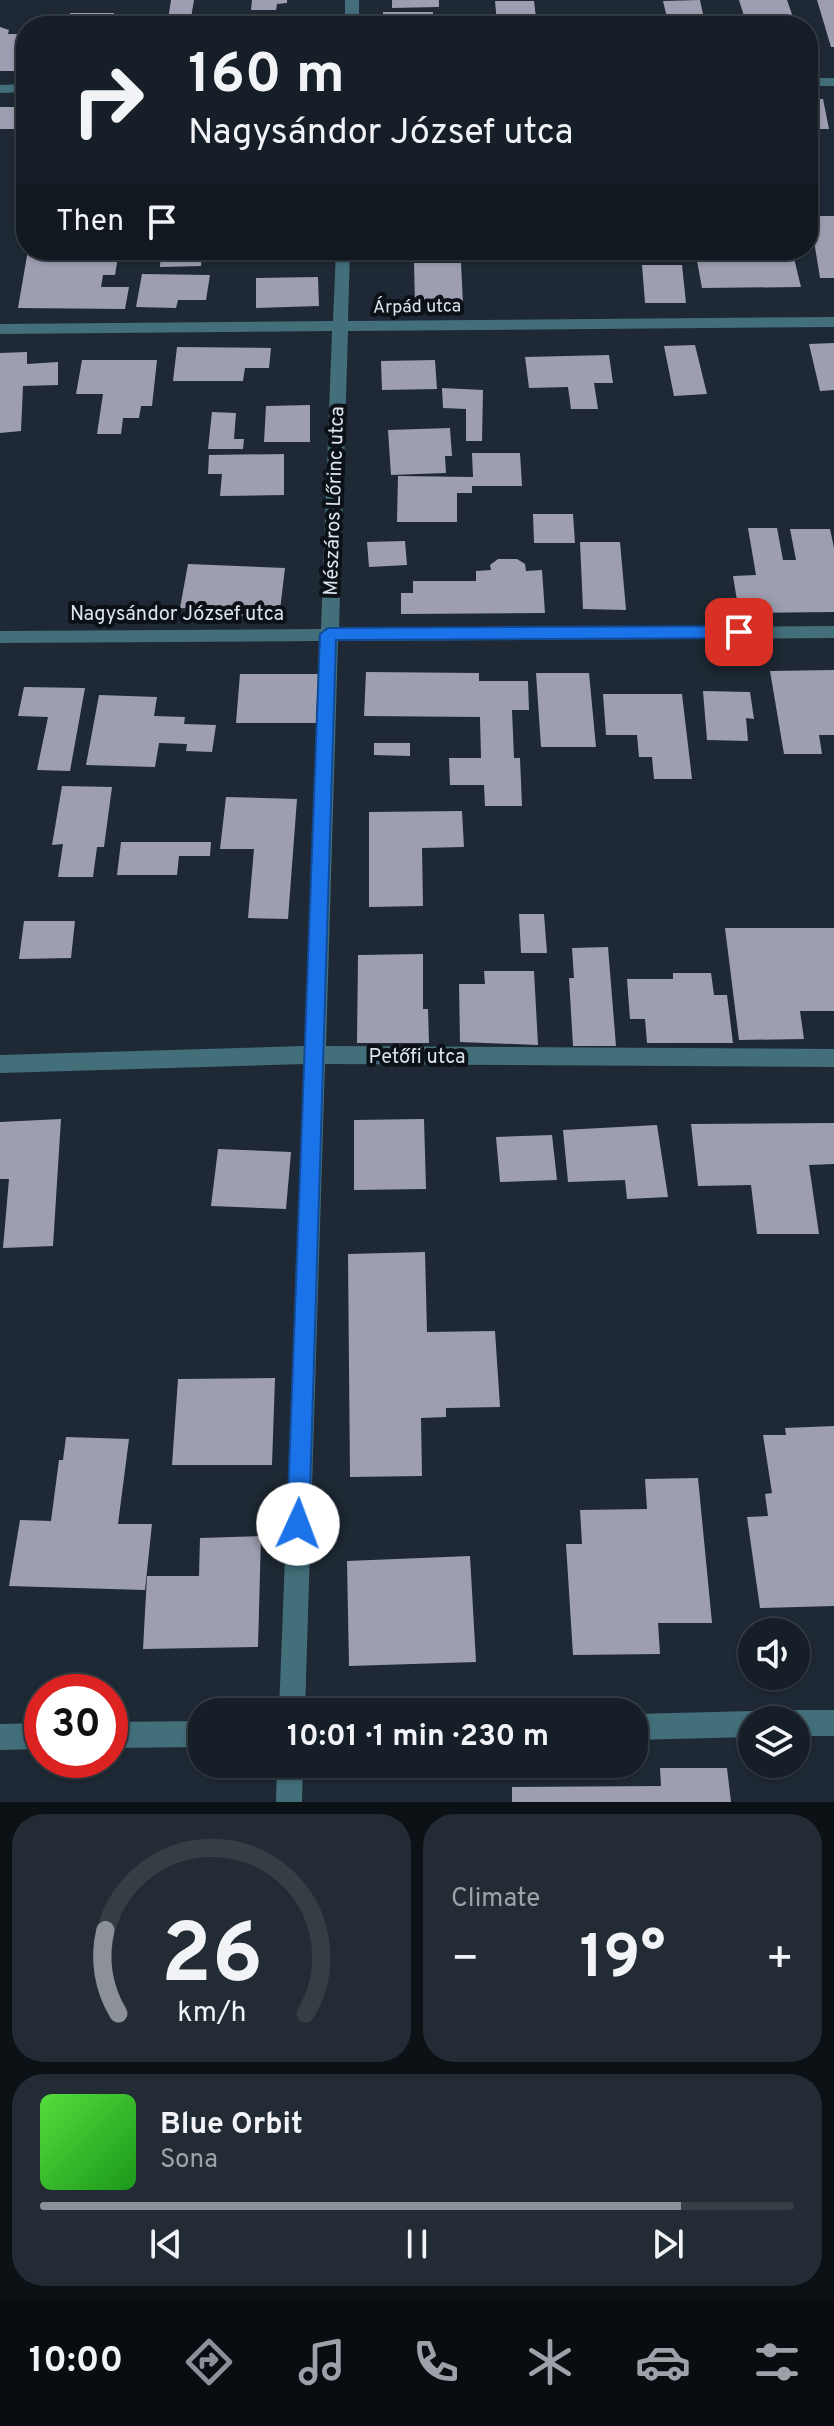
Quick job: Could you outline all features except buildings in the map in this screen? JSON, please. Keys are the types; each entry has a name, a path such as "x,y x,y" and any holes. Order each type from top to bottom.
{"street":[{"name":"Mészáros Lőrinc utca","path":"292,1698 342,260"},
{"name":"Árpád utca","path":"0,329 834,322"},
{"name":"Nagysándor József utca","path":"0,637 834,632"},
{"name":"Petőfi utca","path":"0,1064 314,1055 834,1058"},
{"path":"810,1723 834,1723"},
{"path":"648,1727 738,1724"},
{"path":"128,1735 188,1734"},
{"path":"0,1737 24,1736"},
{"path":"289,1802 290,1778"}],"route":[{"path":"298,1524 328,634 739,632"}]}
